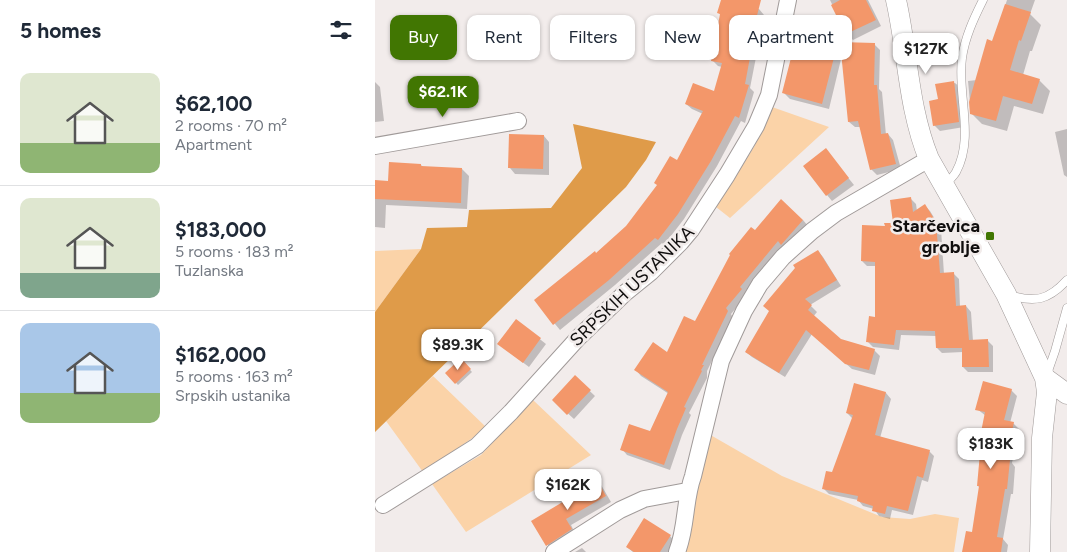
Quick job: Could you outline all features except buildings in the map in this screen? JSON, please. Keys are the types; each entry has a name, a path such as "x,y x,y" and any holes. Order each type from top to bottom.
{"street":[{"name":"SRPSKIH USTANIKA","path":"383,505 477,446 511,412 578,338 625,293 651,272 691,230 727,175 756,126 763,110 769,95 788,0"},
{"path":"896,0 903,31 916,120 929,159 1006,294 1045,378 1047,392 1042,438 1040,552"},
{"path":"375,146 518,121"},
{"path":"677,552 683,536 687,491 693,476 721,361 744,311 760,284 783,257 836,213 929,159"},
{"path":"1045,378 1067,394"},
{"path":"554,552 620,510 644,499 687,491"}],"lane":[{"path":"944,185 956,173 962,153 965,136 961,82 962,58 968,34 983,0"},
{"path":"1006,294 1025,300 1039,299 1059,289 1067,280"},
{"path":"1045,378 1067,308"}],"shaded area":[{"path":"772,107 829,127 730,218 716,207 754,147"},
{"path":"573,124 656,142 646,160 626,187 375,432 375,312 421,249 427,228 467,227 469,210 551,208 582,168"},
{"path":"421,249 375,312 375,251"},
{"path":"433,376 487,428 423,472 386,421"},
{"path":"533,400 591,455 466,532 432,484 481,455"},
{"path":"707,433 782,476 882,517 910,519 935,514 959,518 954,552 684,552"}],"place":[{"name":"Starčevica groblje","path":"990,236"}]}
